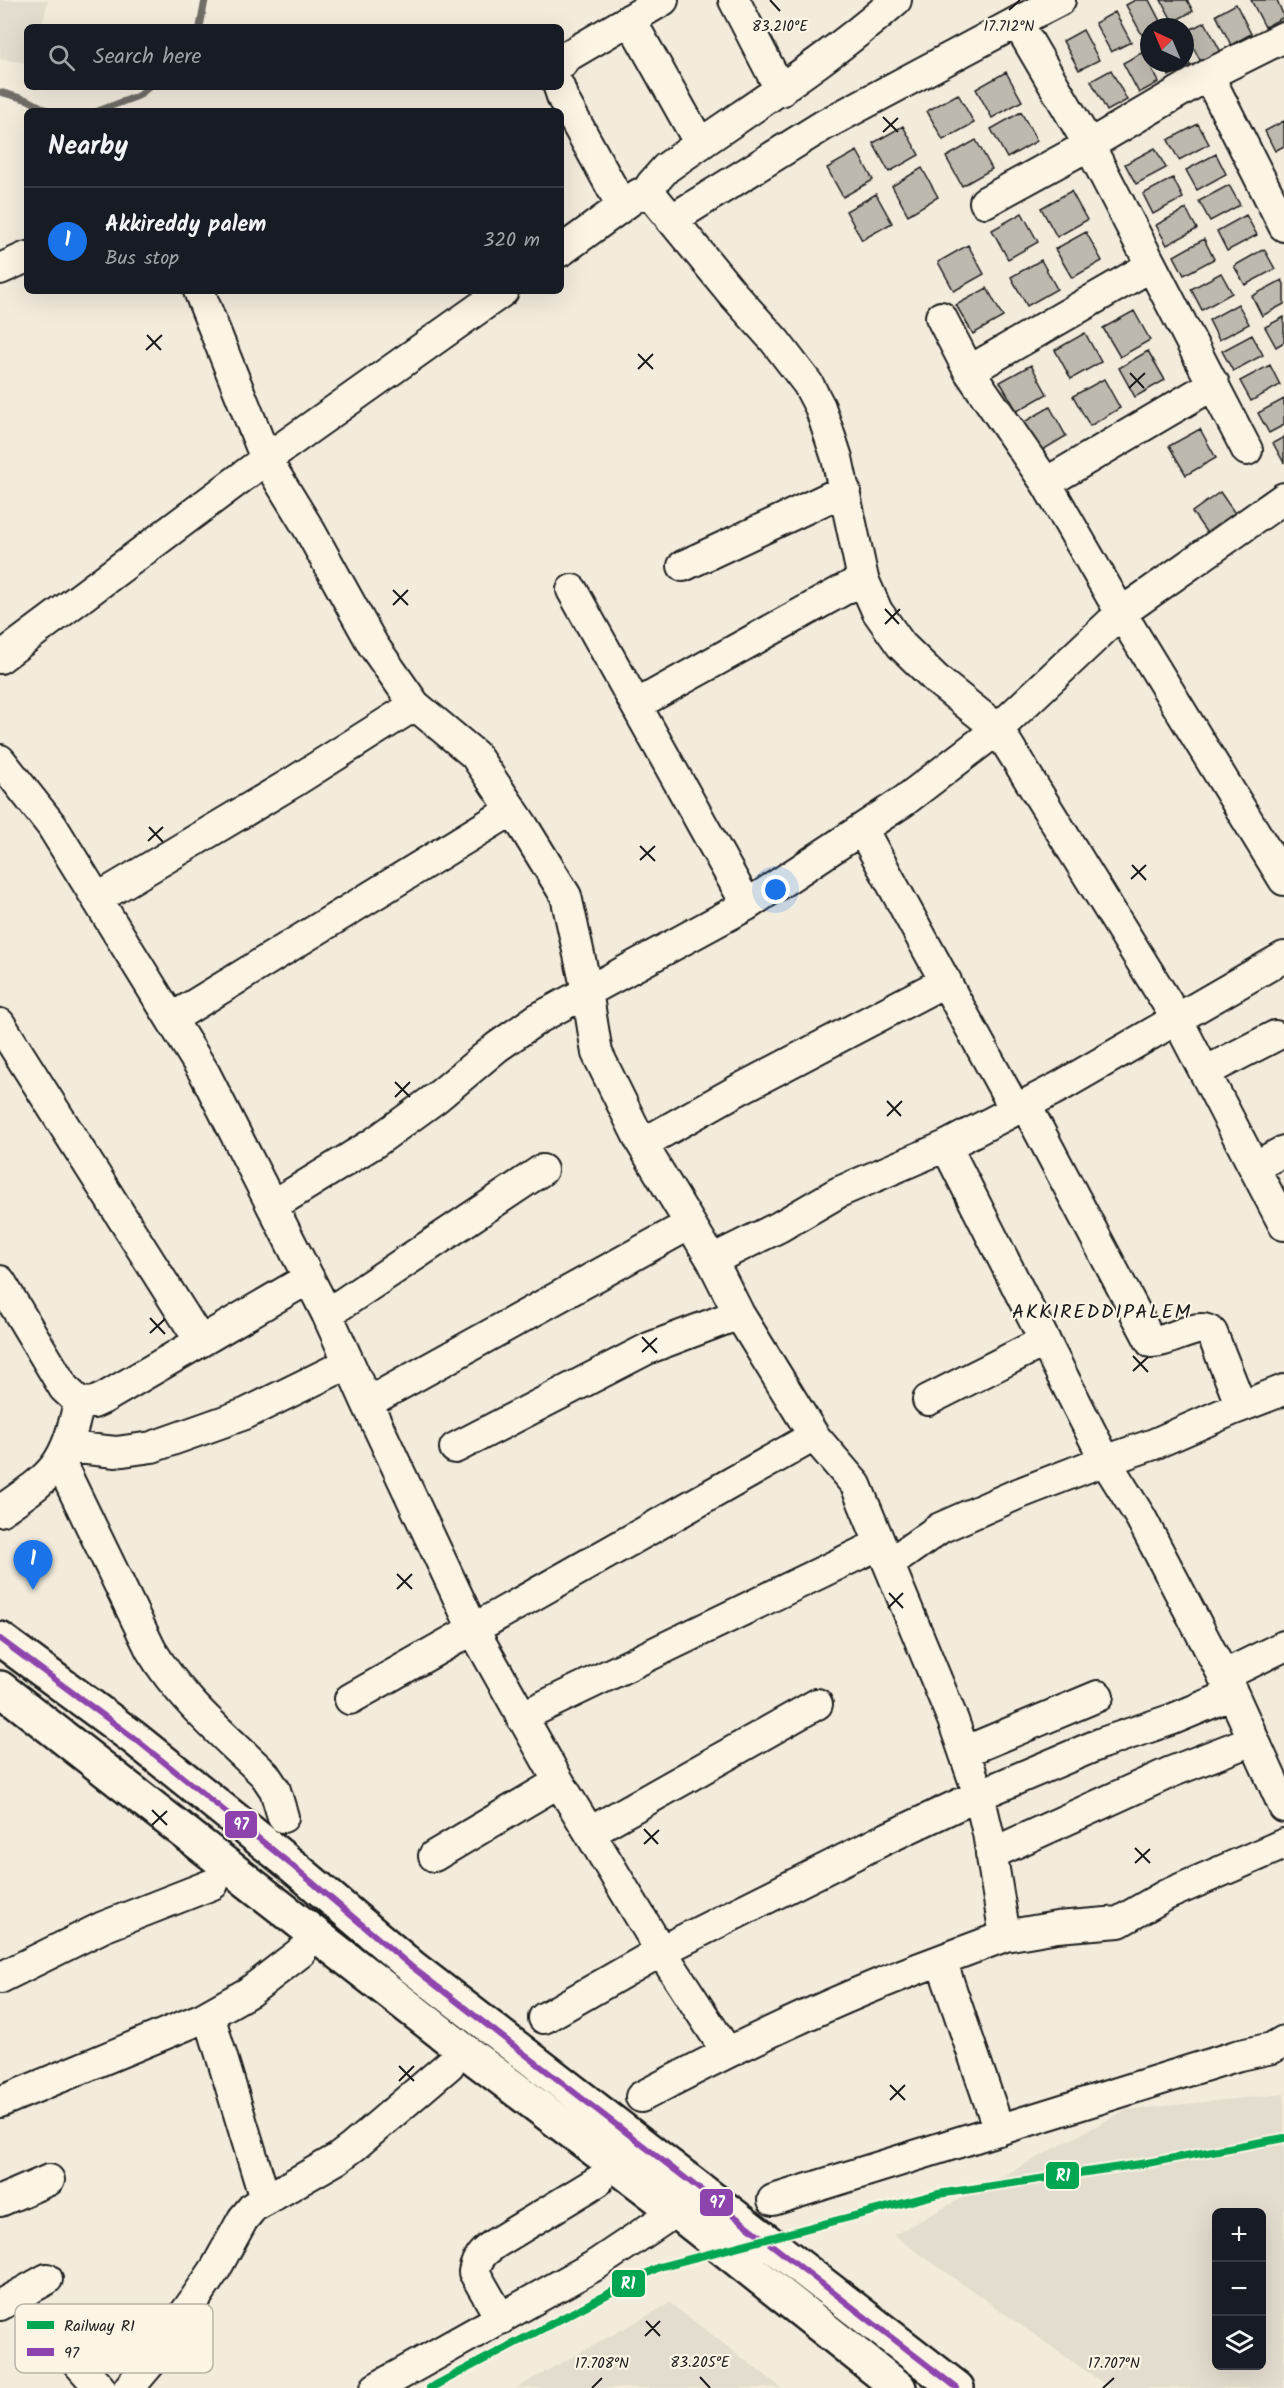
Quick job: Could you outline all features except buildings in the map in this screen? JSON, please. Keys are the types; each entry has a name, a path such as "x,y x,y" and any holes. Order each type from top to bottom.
{"main road":[{"path":"0,1639 142,1745 294,1867 412,1966 957,2388"},
{"path":"0,1688 461,2048 676,2211 899,2388"}],"street":[{"path":"564,60 663,0"},
{"path":"734,0 781,91"},
{"path":"564,249 651,185 666,168 781,91 848,42 896,0"},
{"path":"671,220 824,125 1060,0"},
{"path":"630,19 700,144"},
{"path":"1017,22 1089,145 1247,450"},
{"path":"985,202 1089,145 1208,75 1284,37"},
{"path":"1208,75 1284,226"},
{"path":"560,90 622,206"},
{"path":"651,185 650,193 671,220 775,341 808,384 820,407 845,490 862,579 877,611 901,645 938,681 998,729 1177,1019 1284,1225"},
{"path":"0,269 24,259"},
{"path":"969,370 1151,266"},
{"path":"200,294 266,459 310,531 373,645 415,705 474,755 566,896 587,991 597,1053 642,1144 712,1260 739,1314 814,1436 856,1485 980,1795 1005,1936"},
{"path":"0,658 266,459 499,294"},
{"path":"941,317 969,370 1046,483 1121,612 1284,880"},
{"path":"1046,483 1214,384"},
{"path":"683,566 845,490"},
{"path":"272,1206 374,1143 537,1019 747,905 904,801 998,729 1121,612 1284,498"},
{"path":"636,705 862,579"},
{"path":"572,590 747,905"},
{"path":"97,899 295,781 415,705"},
{"path":"0,760 52,826 205,1074 327,1314 473,1629 559,1782 661,1951 727,2052"},
{"path":"171,1019 512,810"},
{"path":"862,829 1151,1341 1160,1342 1199,1328 1207,1329 1212,1333 1241,1406"},
{"path":"712,1260 779,1227 839,1192 946,1146 1177,1019 1284,957"},
{"path":"642,1144 738,1090 946,981"},
{"path":"0,1024 200,1341"},
{"path":"1204,1072 1275,1035"},
{"path":"946,1146 1106,1462 1141,1518 1228,1685 1253,1740 1277,1776 1284,1807"},
{"path":"1254,1167 1284,1151"},
{"path":"327,1314 542,1170"},
{"path":"367,1403 690,1224"},
{"path":"0,1281 64,1388 79,1402 93,1403 309,1278"},
{"path":"455,1448 649,1348 739,1314"},
{"path":"928,1400 1045,1341"},
{"path":"63,1455 152,1448 245,1414 349,1363"},
{"path":"521,1718 1015,1495 1154,1444 1284,1390"},
{"path":"0,1511 43,1481 63,1455 72,1437 79,1402"},
{"path":"350,1699 814,1436"},
{"path":"63,1455 151,1650 165,1674 181,1694 265,1775 275,1790 283,1817"},
{"path":"544,2018 661,1951 862,1850 980,1795 1102,1743 1173,1719 1228,1685 1284,1646"},
{"path":"964,1752 1098,1696"},
{"path":"590,1832 817,1704"},
{"path":"991,1854 1171,1772 1253,1740"},
{"path":"434,1856 559,1782"},
{"path":"642,2097 814,2010 1005,1936 1057,1927 1119,1922 1166,1895 1284,1844"},
{"path":"0,1978 103,1927 213,1884"},
{"path":"0,2102 209,2014 249,1992 301,1952"},
{"path":"942,1960 999,2130"},
{"path":"209,2014 266,2199"},
{"path":"773,2200 1236,2056 1272,2048 1284,2042"},
{"path":"192,2304 216,2268 243,2219 253,2207 337,2159 449,2065"},
{"path":"0,2201 49,2180"},
{"path":"501,2319 474,2272 476,2262 482,2253 598,2181"},
{"path":"376,2388 594,2266 676,2211"},
{"path":"0,2305 46,2279"},
{"path":"87,2373 100,2388"},
{"path":"129,2388 142,2373"}],"shaded area":[{"path":"0,0 48,0 43,24 24,24 24,63 0,59"},
{"path":"1284,2094 1284,2388 1110,2388 893,2235 1126,2110"},
{"path":"670,2303 782,2388 516,2388"}],"waterway":[{"path":"201,24 205,0"},
{"path":"106,108 138,96 145,90"},
{"path":"0,92 28,100 43,108"}],"rail line":[{"name":"R1","path":"430,2388 659,2267 938,2194 1147,2163 1284,2138"}],"transit line":[{"name":"97","path":"0,1639 134,1738 294,1867 412,1967 957,2388"}],"place":[{"name":"Akkireddy palem","path":"33,1590"}],"district":[{"name":"AKKIREDDIPALEM","path":"1102,1311"}]}
